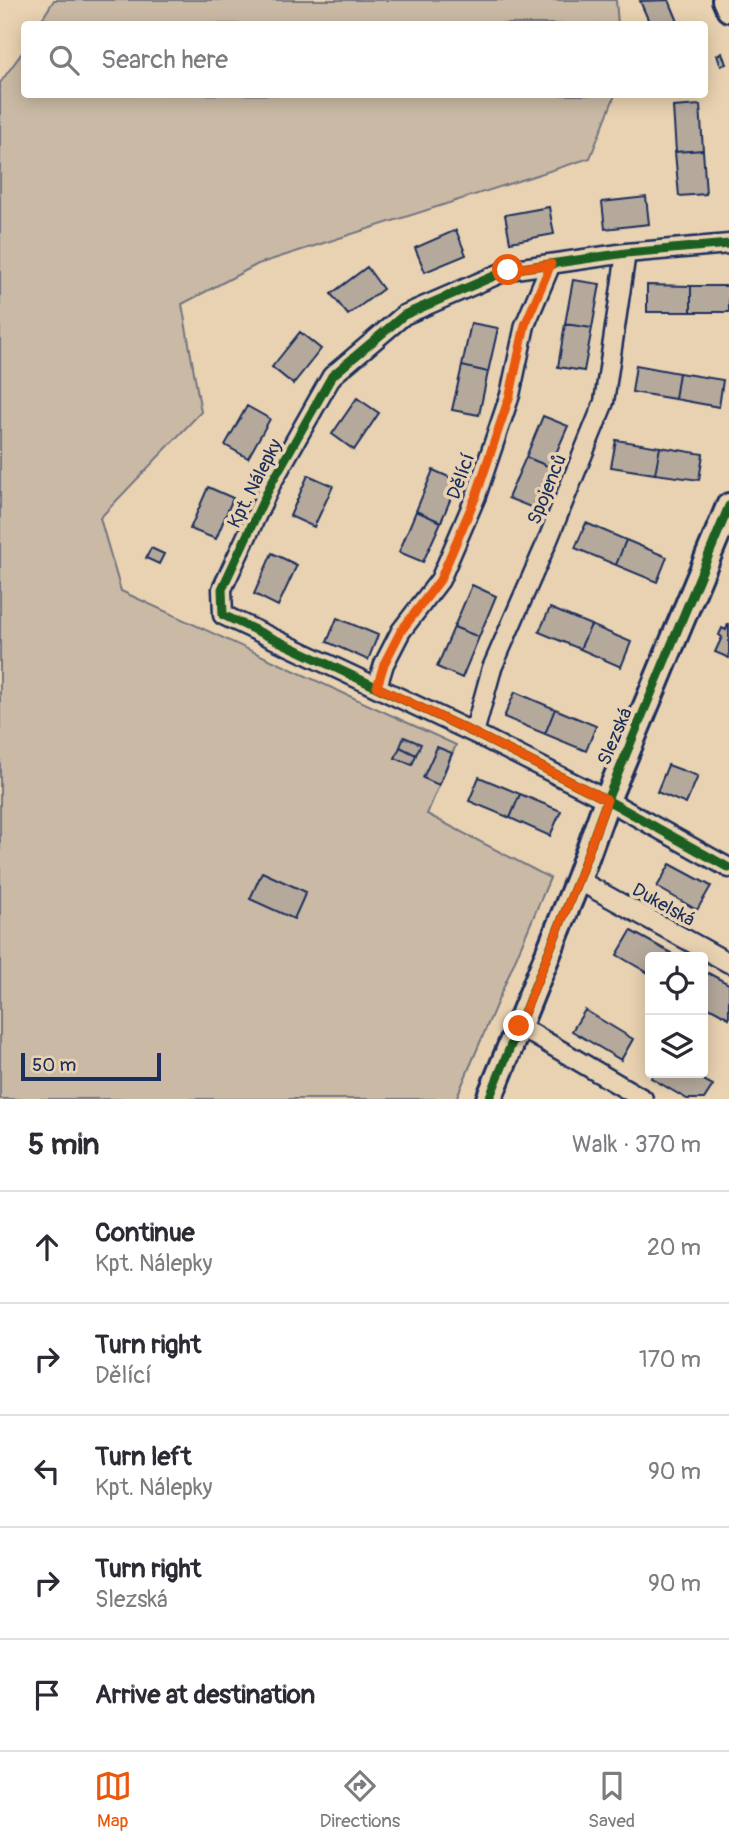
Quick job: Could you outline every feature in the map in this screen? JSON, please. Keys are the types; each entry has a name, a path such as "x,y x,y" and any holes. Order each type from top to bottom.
{"street":[{"path":"725,0 729,9"},
{"name":"Kpt. Nálepky","path":"729,244 626,253 508,270 404,315 332,376 272,482 222,589 223,615 474,733 607,800 729,868"},
{"name":"Spojenců","path":"474,733 492,668 604,402 626,253"},
{"name":"Dělící","path":"377,687 384,664 401,631 440,580 476,496 510,395 525,325 551,264"},
{"name":"Slezská","path":"489,1099 578,880 607,800 729,506"},
{"name":"Dukelská","path":"578,880 729,964"},
{"path":"519,1026 643,1099"}],"shaded area":[{"path":"54,0 616,0 618,21 41,21"},
{"path":"21,54 21,98 614,98 590,158 258,264 182,304 201,412 100,518 121,591 456,745 427,814 550,878 456,1099 0,1099 0,83"}],"building":[{"path":"669,0 678,21 649,21 640,1"},
{"path":"722,53 726,64 721,66 717,55"},
{"path":"700,105 703,150 676,152 673,107"},
{"path":"703,150 706,194 679,196 675,152"},
{"path":"646,197 649,224 605,229 602,202"},
{"path":"549,207 554,234 510,242 505,215"},
{"path":"456,230 466,255 425,272 415,248"},
{"path":"367,267 383,289 348,315 331,294"},
{"path":"573,280 600,284 592,328 565,324"},
{"path":"647,285 691,286 691,312 647,312"},
{"path":"691,286 729,286 729,312 691,312"},
{"path":"471,323 498,328 488,372 462,366"},
{"path":"565,324 592,328 584,371 558,367"},
{"path":"300,332 321,349 293,384 272,367"},
{"path":"636,365 679,373 675,399 632,392"},
{"path":"462,366 488,372 479,415 452,410"},
{"path":"679,373 723,380 719,407 675,399"},
{"path":"357,398 379,413 354,450 332,434"},
{"path":"247,406 270,419 248,458 225,445"},
{"path":"543,416 568,426 550,467 526,457"},
{"path":"616,440 660,447 655,474 611,467"},
{"path":"660,447 703,454 699,480 655,474"},
{"path":"526,457 550,467 533,508 508,498"},
{"path":"433,470 458,481 441,522 416,511"},
{"path":"308,475 333,486 314,527 290,516"},
{"path":"208,487 233,498 216,539 190,529"},
{"path":"416,511 441,522 423,562 399,552"},
{"path":"586,523 626,540 616,565 575,548"},
{"path":"626,540 667,557 657,582 616,565"},
{"path":"151,548 164,554 159,564 146,558"},
{"path":"272,553 297,565 278,606 254,594"},
{"path":"472,585 496,596 479,637 454,627"},
{"path":"550,608 591,625 580,649 539,632"},
{"path":"337,618 378,635 368,660 327,642"},
{"path":"728,624 729,658 715,652 722,637 719,635 722,628 726,630"},
{"path":"591,625 631,642 621,667 580,649"},
{"path":"454,627 479,637 462,678 437,667"},
{"path":"515,692 555,709 545,734 504,717"},
{"path":"555,709 596,726 586,751 545,734"},
{"path":"404,737 421,744 416,755 400,747"},
{"path":"400,747 416,755 412,765 395,758"},
{"path":"437,747 452,753 439,785 423,778"},
{"path":"668,765 698,776 686,804 657,792"},
{"path":"479,777 520,794 510,818 469,801"},
{"path":"520,794 561,811 550,836 510,818"},
{"path":"670,864 711,886 697,910 657,887"},
{"path":"262,872 306,892 294,919 250,899"},
{"path":"631,931 669,952 645,952 645,971 617,955"},
{"path":"708,973 729,984 729,1018 708,1007"},
{"path":"585,1010 633,1039 621,1060 572,1031"},
{"path":"651,1078 700,1078 713,1085 704,1099 687,1099"}],"cycle path":[{"path":"729,244 626,253 508,270 404,315 332,376 272,482 222,589 223,615 474,733 607,800 729,868"},
{"path":"489,1099 578,880 607,800 729,506"}],"route":[{"path":"508,270 551,264 525,325 510,395 476,496 440,580 401,631 384,664 377,687 607,800 519,1026"}]}
